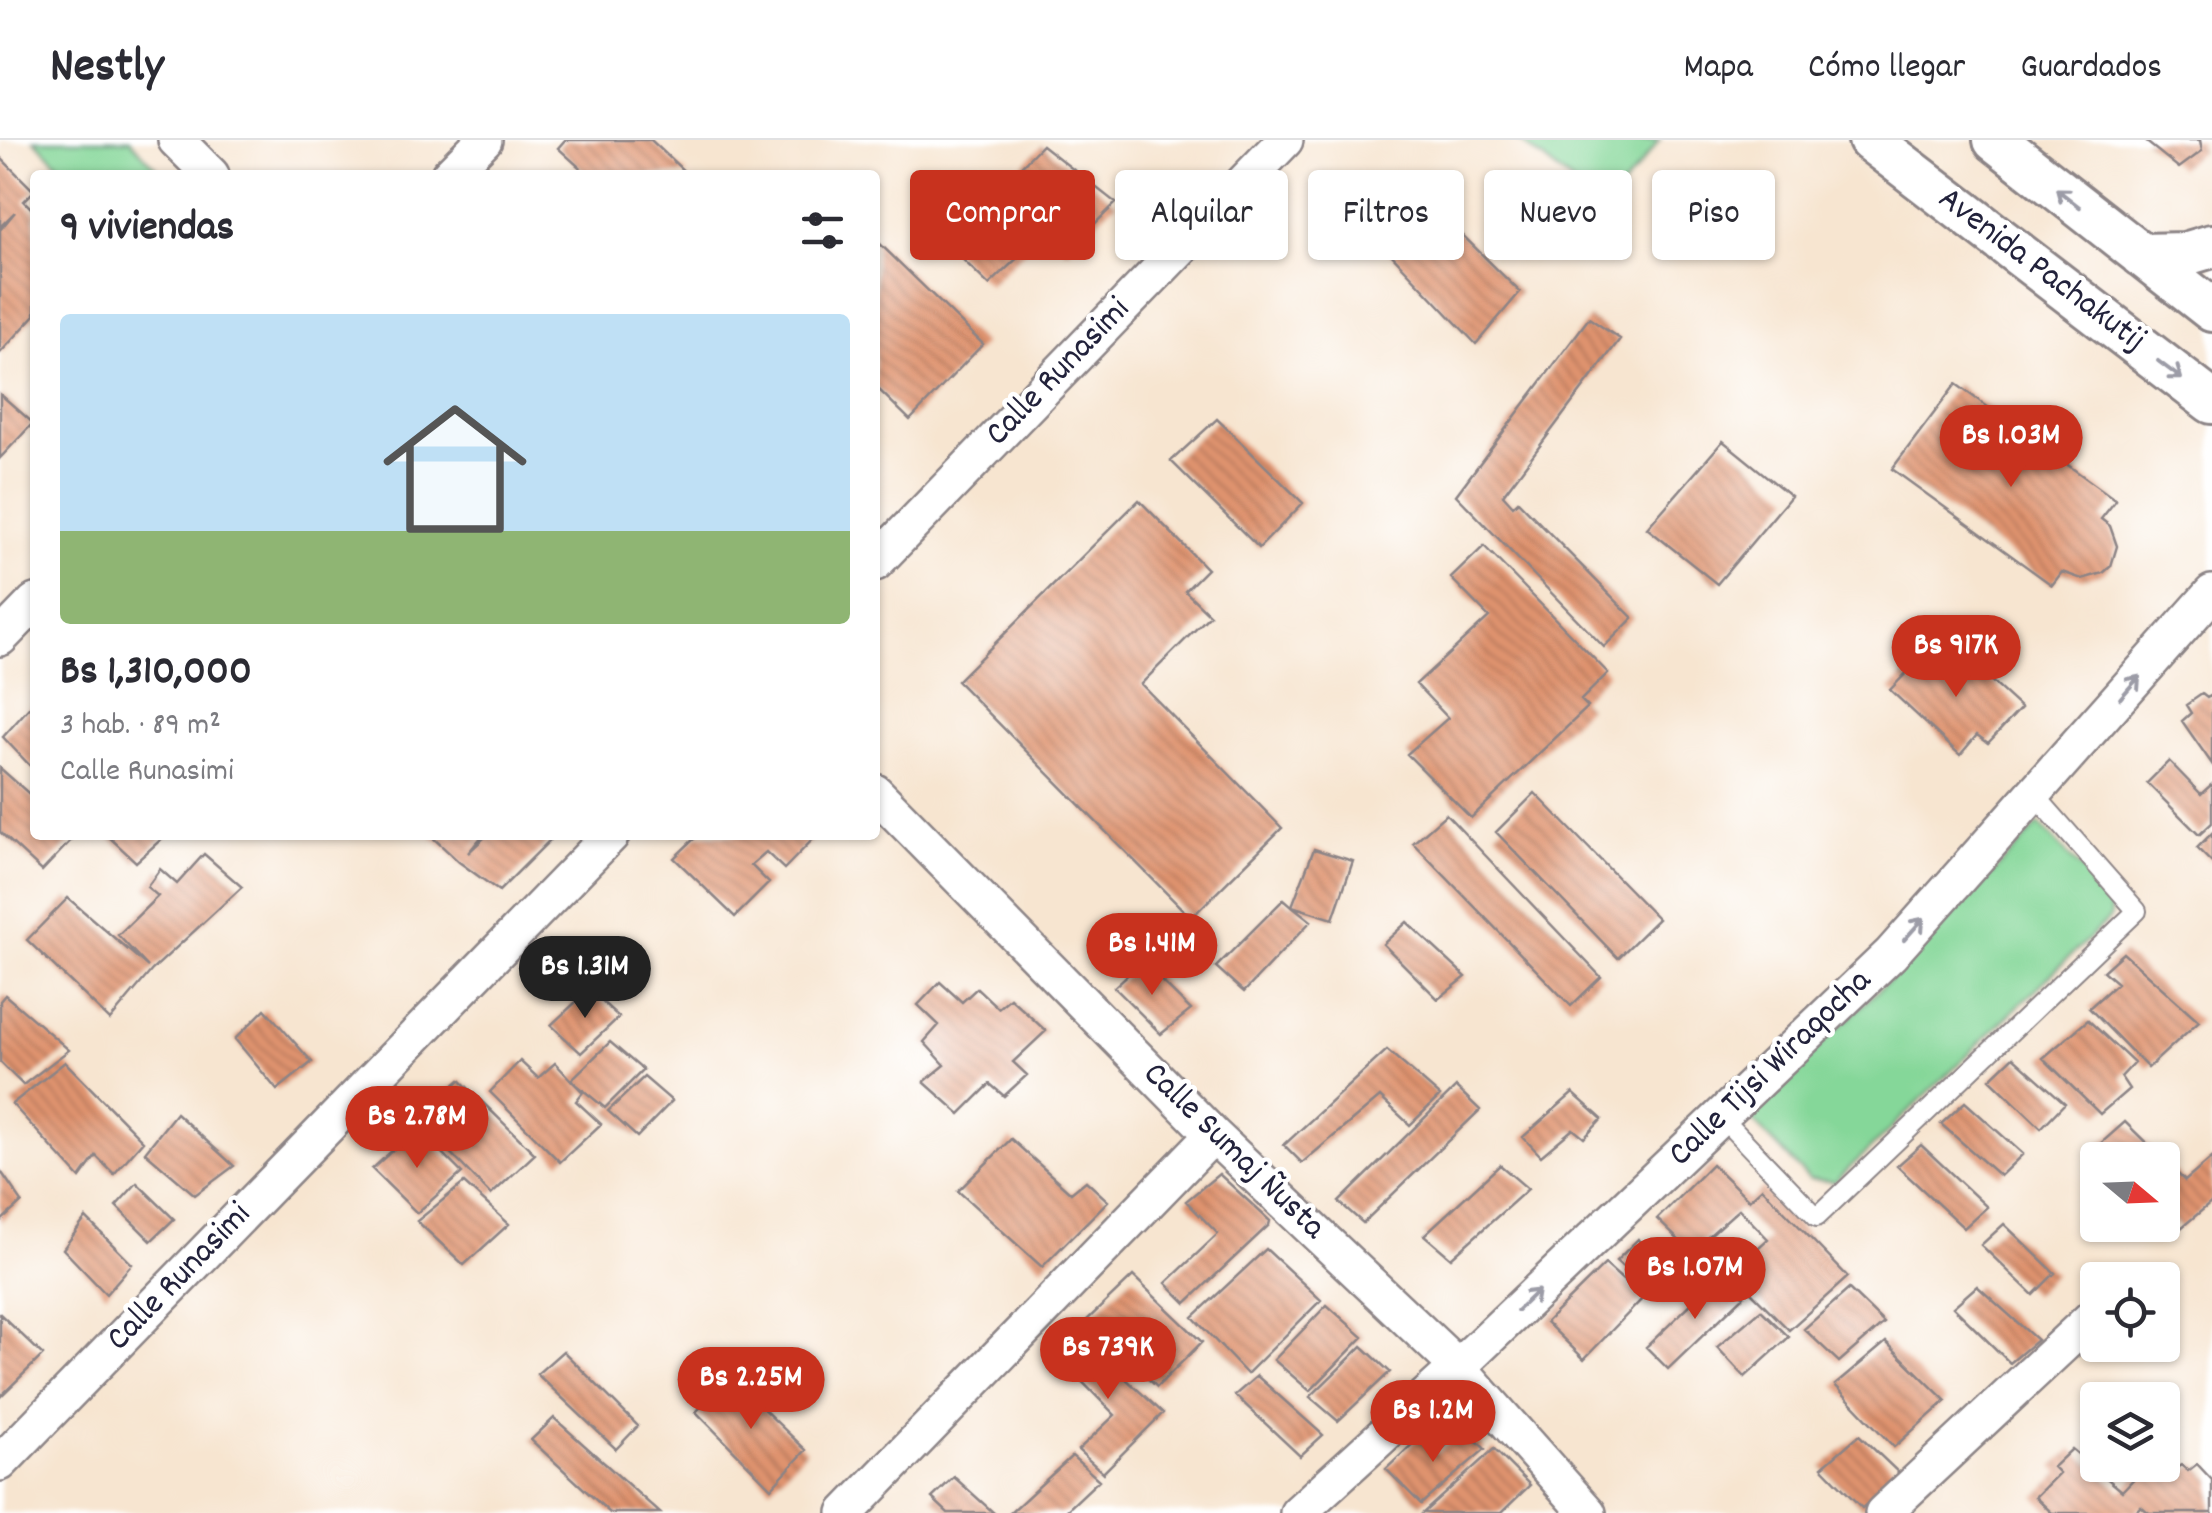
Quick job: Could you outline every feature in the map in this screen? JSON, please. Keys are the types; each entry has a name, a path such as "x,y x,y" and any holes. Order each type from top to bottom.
{"street":[{"path":"176,140 206,170"},
{"path":"455,170 484,140"},
{"name":"Calle Runasimi","path":"880,558 1285,140"},
{"name":"Avenida Pachakutij","path":"1870,140 2212,402"},
{"name":"Avenida Pachakutij","path":"1995,140 2212,310"},
{"path":"2141,255 2184,254 2212,246"},
{"path":"0,638 30,607"},
{"name":"Calle Tijsi Wiraqocha","path":"1298,1513 1458,1367 1891,954 2207,609"},
{"name":"Calle Sumaj Ñusta","path":"880,797 1213,1135 1458,1367 1588,1513"},
{"name":"Calle Runasimi","path":"0,1462 606,840"},
{"path":"846,1513 1213,1135"},
{"path":"1884,1513 2080,1329"}],"lane":[{"path":"1721,1116 1816,1217 2137,911 2034,795"}],"green space":[{"path":"34,140 130,140 158,170 65,170"},
{"path":"1519,140 1660,140 1632,175 1632,170 1556,170"},
{"path":"2039,824 2110,900 2110,918 1835,1182 1809,1179 1747,1115 1912,958"}],"building":[{"path":"565,140 651,140 683,170 582,170 558,148"},
{"path":"2144,140 2200,140 2202,151 2179,168"},
{"path":"1042,145 1074,170 1018,170"},
{"path":"0,157 30,187 30,195 24,201 30,207 30,320 0,353 0,230 15,212 0,227"},
{"path":"1095,187 1115,204 1095,224"},
{"path":"1464,237 1520,292 1476,344 1397,260 1464,260"},
{"path":"880,244 983,344 910,420 880,391"},
{"path":"963,260 1015,260 989,285"},
{"path":"1589,318 1620,339 1503,495 1513,506 1518,501 1633,618 1604,647 1456,495"},
{"path":"1956,384 2116,500 2101,519 2110,526 2117,546 2111,566 2103,573 2082,579 2062,572 2052,585 1892,469"},
{"path":"0,394 30,420 30,426 0,458"},
{"path":"1217,419 1303,503 1259,548 1171,461"},
{"path":"1723,441 1791,496 1717,584 1647,528"},
{"path":"1139,500 1207,569 1185,591 1210,615 1141,684 1282,828 1191,918 957,681"},
{"path":"1484,546 1608,673 1581,700 1588,707 1471,818 1407,754 1448,718 1416,684 1489,617 1451,578"},
{"path":"1953,646 2021,708 1988,743 1977,735 1960,755 1890,690 1916,663 1926,671"},
{"path":"2202,694 2207,698 2212,695 2212,764 2182,721 2191,713 2186,705"},
{"path":"30,707 30,766 3,737"},
{"path":"2169,761 2201,794 2212,784 2212,823 2199,835 2147,783"},
{"path":"0,768 30,795 30,840 71,840 42,871 0,832"},
{"path":"1535,793 1658,919 1618,958 1496,832"},
{"path":"1446,814 1601,977 1571,1006 1413,843"},
{"path":"2212,833 2212,863 2197,848"},
{"path":"112,840 160,840 136,862"},
{"path":"435,840 479,840 468,853 482,840 550,840 499,891"},
{"path":"693,840 812,840 784,869 766,852 751,865 769,883 735,917 674,858"},
{"path":"1314,849 1353,861 1333,919 1292,906"},
{"path":"204,854 242,887 152,970 110,1020 27,940 68,898 148,967 118,935 158,896 147,887 160,869 177,884"},
{"path":"1284,899 1311,921 1244,992 1216,967"},
{"path":"1407,922 1466,977 1438,999 1383,944"},
{"path":"2123,953 2199,1021 2148,1068 2089,1008 2117,983 2103,971"},
{"path":"1142,962 1191,1010 1161,1034 1114,987"},
{"path":"940,982 962,1002 977,988 998,1008 1010,998 1046,1031 1013,1062 1027,1075 1004,1096 990,1084 960,1114 924,1082 945,1065 924,1042 939,1025 918,1005"},
{"path":"589,990 619,1017 581,1053 551,1025"},
{"path":"5,995 69,1050 23,1085 0,1062 0,1001"},
{"path":"265,1009 312,1062 277,1090 235,1039"},
{"path":"2088,1020 2134,1063 2121,1077 2129,1089 2100,1114 2043,1058"},
{"path":"610,1042 643,1070 605,1108 571,1080"},
{"path":"1387,1050 1440,1096 1410,1125 1380,1097 1302,1163 1284,1145"},
{"path":"2013,1057 2065,1103 2041,1128 1990,1079"},
{"path":"520,1061 538,1078 555,1063 583,1092 576,1101 601,1124 560,1162 490,1092"},
{"path":"65,1062 143,1141 114,1174 96,1156 80,1178 12,1104"},
{"path":"644,1077 672,1101 637,1137 608,1111"},
{"path":"460,1080 535,1154 491,1195 417,1118"},
{"path":"1456,1087 1480,1110 1363,1223 1339,1202"},
{"path":"1573,1093 1602,1119 1584,1138 1573,1129 1541,1156 1523,1137"},
{"path":"1965,1102 2023,1154 2000,1176 1941,1124"},
{"path":"176,1113 234,1166 195,1195 145,1152"},
{"path":"2125,1122 2145,1142 2102,1142"},
{"path":"417,1128 462,1173 417,1213 372,1169"},
{"path":"1011,1139 1071,1193 1086,1181 1108,1201 1042,1267 958,1191"},
{"path":"1921,1145 1987,1207 1964,1228 1897,1166"},
{"path":"2212,1158 2212,1202 2181,1228 2180,1176 2185,1181"},
{"path":"1712,1164 1749,1200 1762,1188 1848,1277 1789,1330 1731,1272 1768,1239 1739,1209 1691,1252 1657,1219"},
{"path":"1500,1165 1528,1189 1451,1258 1424,1235"},
{"path":"0,1170 22,1202 0,1222"},
{"path":"1219,1174 1270,1221 1269,1225 1186,1303 1166,1283 1218,1234 1186,1201"},
{"path":"137,1183 174,1219 151,1241 116,1206"},
{"path":"464,1183 509,1224 464,1265 417,1221"},
{"path":"86,1218 132,1264 106,1294 63,1249"},
{"path":"2004,1224 2055,1273 2033,1295 1981,1245"},
{"path":"1638,1239 1671,1267 1648,1289 1616,1261"},
{"path":"1266,1249 1321,1300 1247,1374 1193,1317"},
{"path":"1605,1264 1643,1298 1584,1359 1546,1322"},
{"path":"1133,1276 1202,1342 1157,1387 1086,1321"},
{"path":"1720,1276 1744,1296 1668,1369 1646,1347"},
{"path":"1977,1286 2037,1340 2010,1363 1953,1307"},
{"path":"1849,1289 1884,1323 1839,1362 1804,1329"},
{"path":"1327,1305 1363,1337 1310,1391 1274,1360"},
{"path":"1761,1310 1789,1337 1745,1377 1717,1347"},
{"path":"0,1314 43,1355 0,1397"},
{"path":"1074,1331 1163,1413 1103,1473 1078,1450 1115,1415 1050,1349"},
{"path":"1886,1342 1946,1401 1894,1447 1835,1385"},
{"path":"1362,1346 1390,1372 1338,1421 1310,1397"},
{"path":"563,1351 638,1426 616,1449 537,1374"},
{"path":"1257,1376 1323,1435 1300,1456 1235,1395"},
{"path":"730,1377 806,1450 771,1488 696,1412"},
{"path":"554,1418 660,1513 610,1513 531,1440"},
{"path":"1465,1429 1485,1449 1421,1504 1386,1469 1420,1437 1437,1453"},
{"path":"1859,1435 1901,1475 1862,1508 1822,1467"},
{"path":"1494,1449 1530,1485 1501,1513 1423,1513"},
{"path":"2072,1449 2080,1456 2080,1482 2111,1482 2122,1491 2131,1482 2180,1482 2180,1466 2188,1471 2197,1464 2212,1480 2212,1513 2149,1513 2141,1506 2134,1513 2052,1513 2035,1497 2059,1473 2053,1467"},
{"path":"1072,1456 1099,1480 1064,1513 1010,1513"},
{"path":"954,1477 994,1513 948,1513 932,1498"}]}
